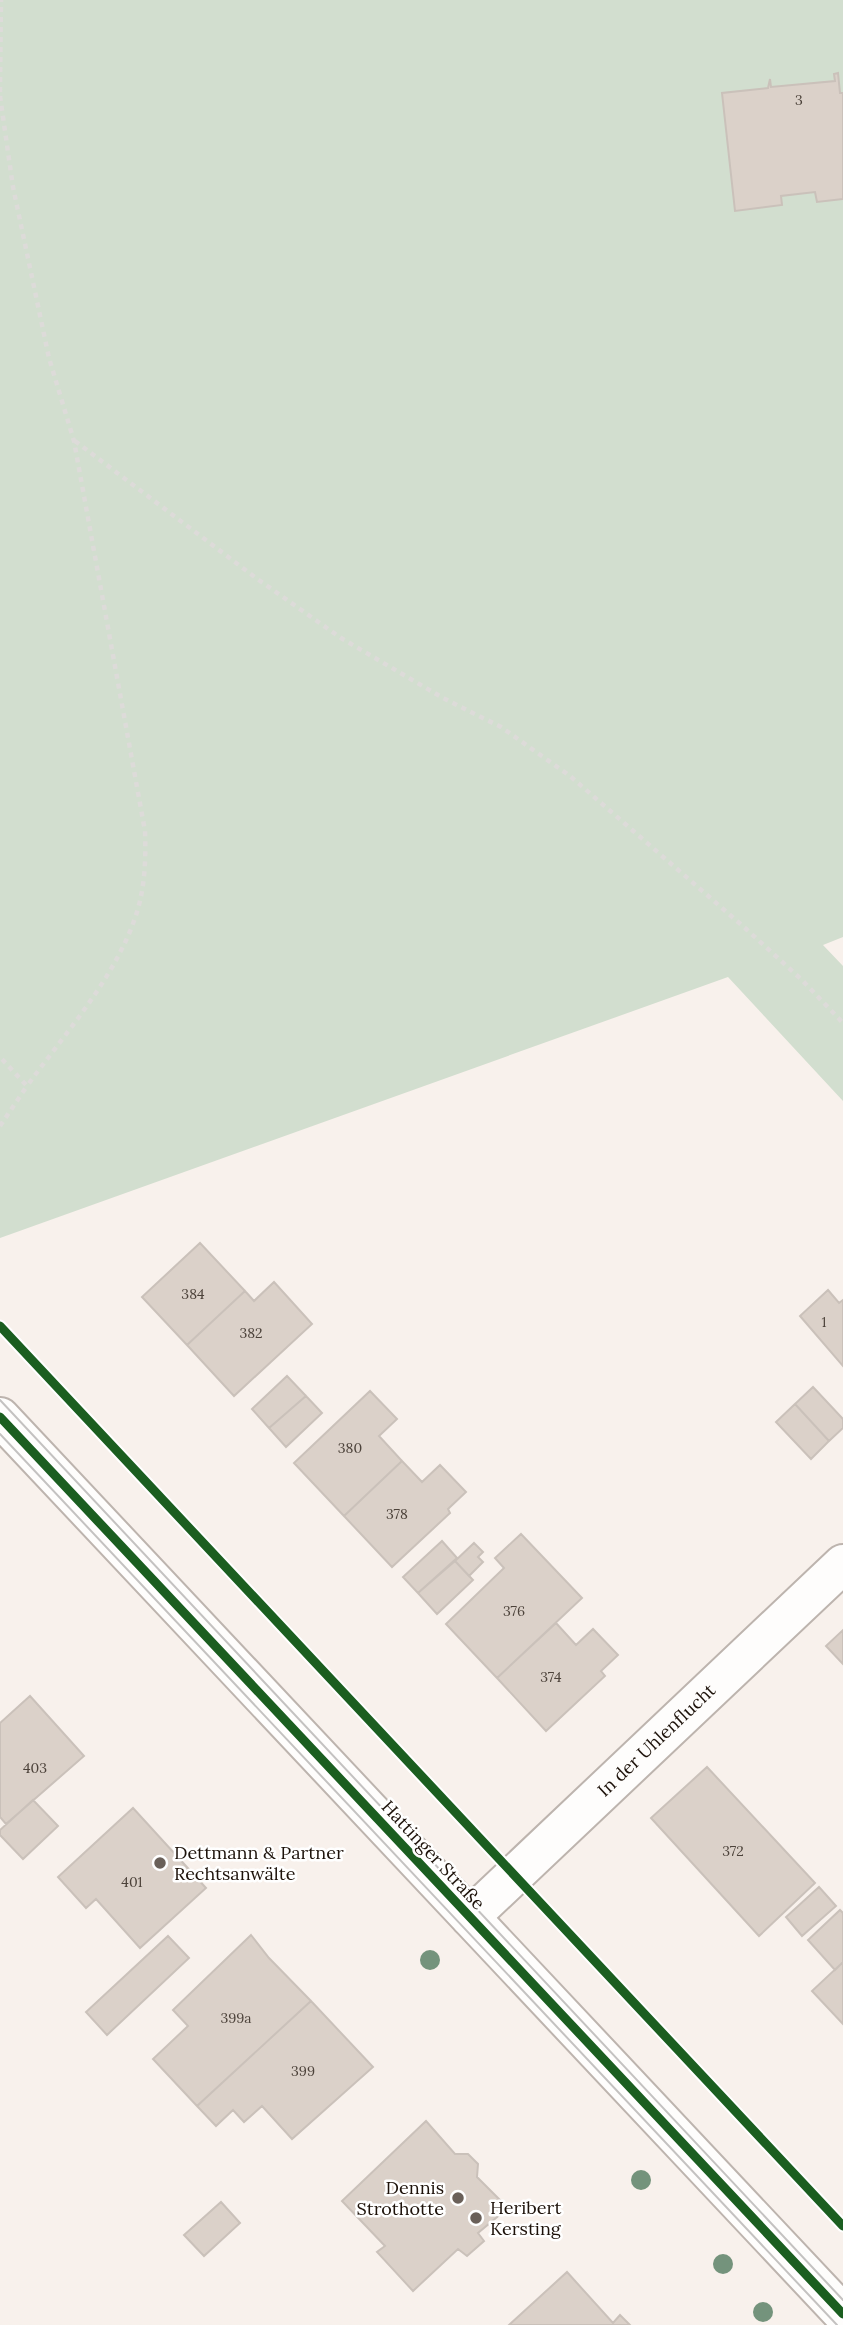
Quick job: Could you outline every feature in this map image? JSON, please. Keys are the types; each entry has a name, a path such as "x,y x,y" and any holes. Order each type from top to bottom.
{"main road":[{"name":"Hattinger Straße","path":"0,1417 843,2314"},
{"name":"In der Uhlenflucht","path":"470,1917 843,1564"}],"path":[{"path":"0,1126 110,971 137,913 146,867 145,831 74,441 49,358 13,187 0,94 1,0"},
{"path":"74,441 256,578 341,638 443,698 501,727 570,776 783,963 843,1023"},
{"path":"0,1056 27,1086"}],"green space":[{"path":"0,0 843,0 843,937 823,945 843,966 843,1101 728,977 0,1238"}],"building":[{"path":"838,73 840,93 843,93 843,199 817,202 815,192 781,196 782,205 735,211 722,93 768,88 770,79 771,87 835,81 834,74"},
{"path":"200,1243 245,1291 187,1345 142,1297"},
{"path":"274,1282 312,1324 234,1396 187,1345 245,1291 254,1301"},
{"path":"828,1290 839,1303 843,1300 843,1366 800,1316"},
{"path":"287,1376 306,1396 269,1428 252,1409"},
{"path":"813,1387 843,1419 843,1428 829,1441 795,1404"},
{"path":"370,1391 397,1419 379,1436 402,1461 344,1516 294,1463"},
{"path":"306,1396 322,1413 286,1447 269,1428"},
{"path":"795,1404 829,1441 811,1459 776,1422"},
{"path":"402,1461 422,1482 440,1465 466,1492 448,1509 450,1513 392,1567 344,1516"},
{"path":"521,1534 582,1598 497,1678 446,1624 504,1568 495,1558"},
{"path":"442,1541 457,1558 418,1593 403,1577"},
{"path":"474,1543 483,1552 478,1557 483,1562 469,1576 455,1561"},
{"path":"455,1561 473,1580 437,1614 418,1593"},
{"path":"556,1623 576,1645 593,1629 618,1655 601,1671 605,1676 546,1731 497,1678"},
{"path":"843,1630 843,1664 826,1646"},
{"path":"30,1696 84,1756 6,1824 0,1817 0,1723"},
{"path":"707,1767 815,1883 759,1936 651,1818"},
{"path":"33,1800 58,1826 23,1859 0,1835 0,1830"},
{"path":"133,1808 206,1888 140,1948 96,1899 86,1908 58,1877"},
{"path":"819,1887 836,1906 802,1936 786,1917"},
{"path":"840,1910 843,1913 843,1962 835,1970 808,1940"},
{"path":"251,1935 269,1958 311,2001 197,2106 153,2059 188,2026 173,2010"},
{"path":"168,1936 189,1958 107,2035 86,2012"},
{"path":"843,1962 843,2024 812,1991"},
{"path":"311,2001 373,2067 292,2139 262,2106 244,2122 233,2110 216,2126 197,2106"},
{"path":"426,2121 455,2154 468,2154 478,2164 477,2177 508,2208 478,2233 484,2241 467,2256 458,2249 413,2291 377,2252 385,2246 342,2201"},
{"path":"221,2202 240,2223 204,2256 184,2235"},
{"path":"567,2272 613,2323 620,2315 630,2325 509,2325"}],"tram line":[{"path":"0,1400 843,2300"},
{"path":"0,1434 837,2325"}],"cycle path":[{"path":"0,1326 843,2226"},
{"path":"0,1417 843,2314"}],"place":[{"name":"Dettmann & Partner Rechtsanwälte","path":"160,1863"},
{"name":"Dennis Strothotte","path":"458,2198"},
{"name":"Heribert Kersting","path":"476,2218"}]}
